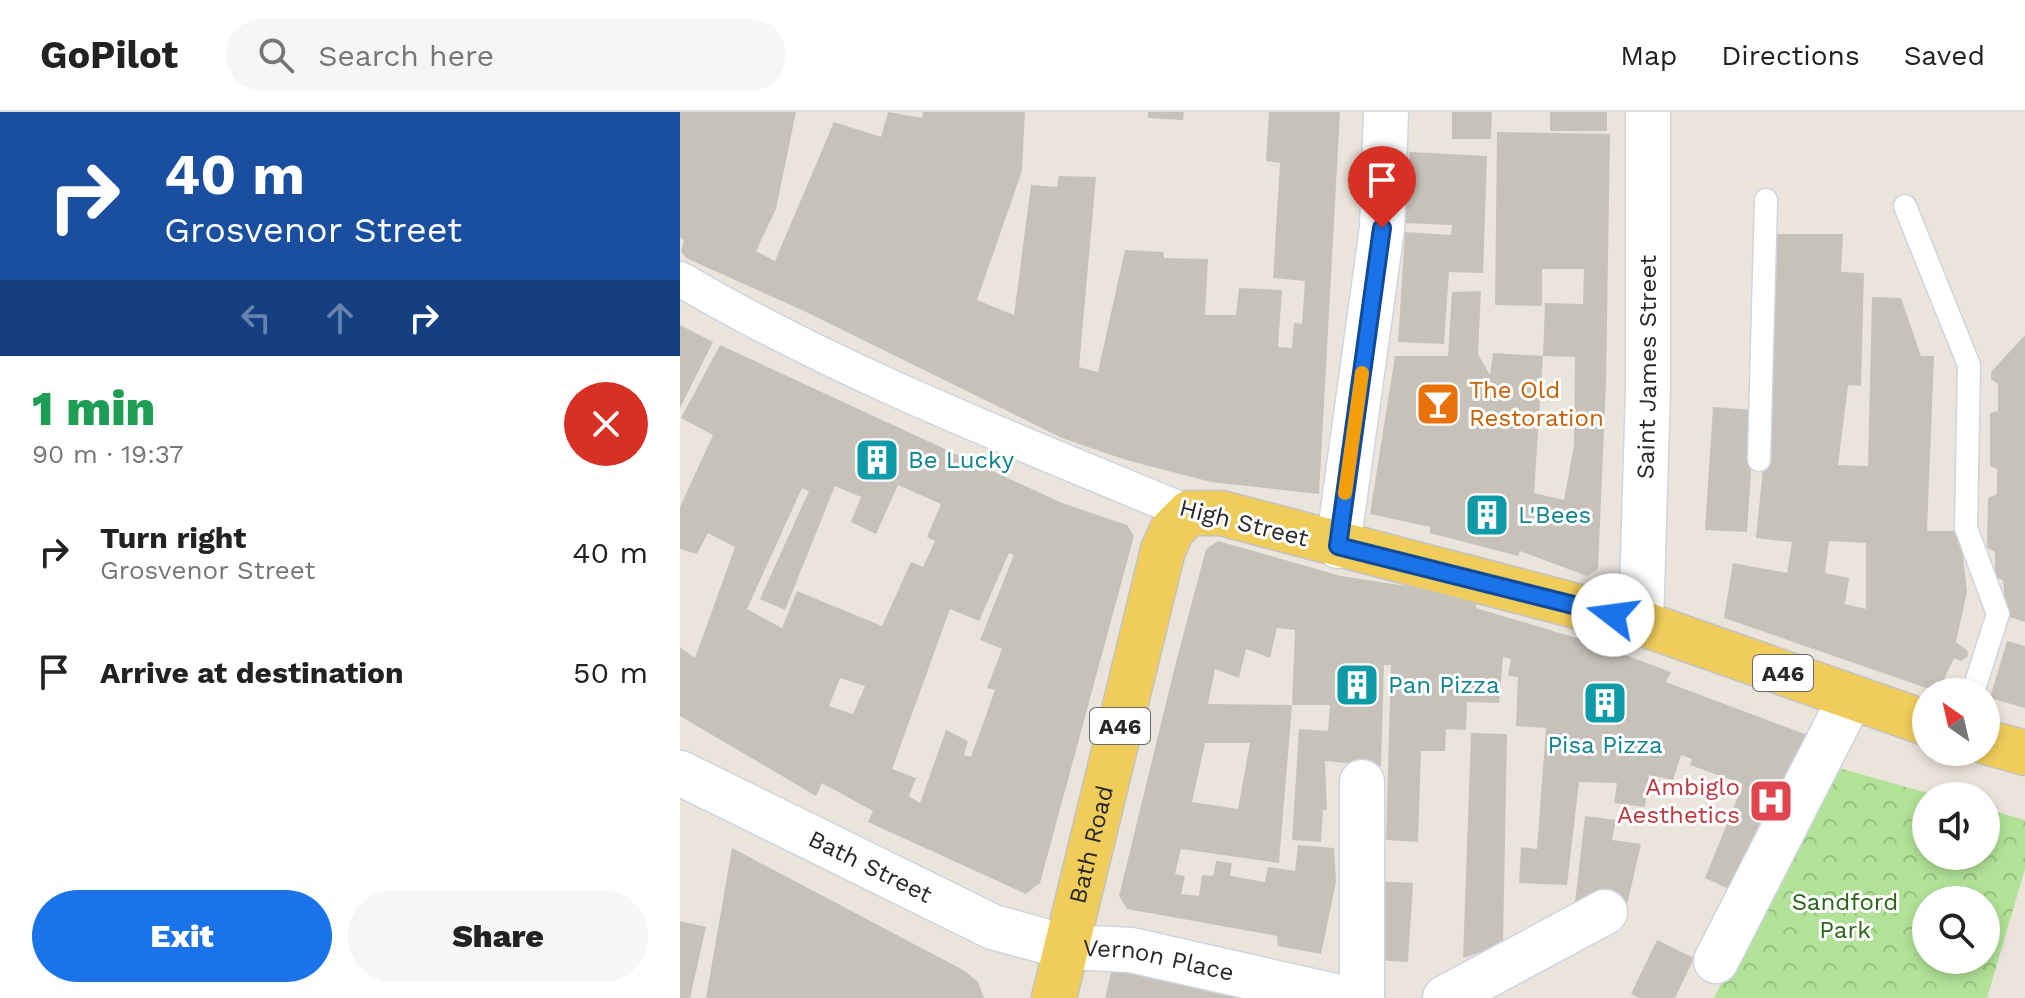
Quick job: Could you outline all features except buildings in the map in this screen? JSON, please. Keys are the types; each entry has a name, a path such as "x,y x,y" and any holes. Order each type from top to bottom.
{"main road":[{"name":"High Street","path":"1189,513 1221,513 1641,623 1912,718"},
{"name":"Bath Road","path":"1054,998 1163,550 1172,530 1189,513"},
{"path":"2000,746 2025,753"}],"street":[{"path":"1338,546 1382,228 1386,112"},
{"name":"Saint James Street","path":"1641,623 1648,389 1648,112"},
{"name":"High Street","path":"680,279 736,312 912,397 1189,513"},
{"path":"1716,961 1851,697"},
{"name":"Bath Street","path":"680,773 993,927 1066,947"},
{"path":"1362,782 1362,998"},
{"path":"1445,998 1605,912"},
{"name":"Vernon Place","path":"1066,947 1131,950 1343,998"}],"lane":[{"path":"1759,460 1766,200"},
{"path":"1905,206 1969,365 1966,528 1998,614 1977,678"}],"green space":[{"name":"Sandford Park","path":"1832,766 1912,789 1912,870 2000,870 2000,813 2025,820 2025,869 2000,954 2000,886 1912,886 1912,974 1994,974 1987,998 1714,998"}],"slow traffic":[{"path":"1345,493 1362,373"}],"place":[{"name":"The Old Restoration","path":"1438,404"},
{"name":"Be Lucky","path":"877,460"},
{"name":"L'Bees","path":"1487,515"},
{"name":"Pan Pizza","path":"1357,685"},
{"name":"Pisa Pizza","path":"1605,703"},
{"name":"Ambiglo Aesthetics","path":"1771,801"}],"route":[{"path":"1382,228 1338,546 1613,615"}]}
